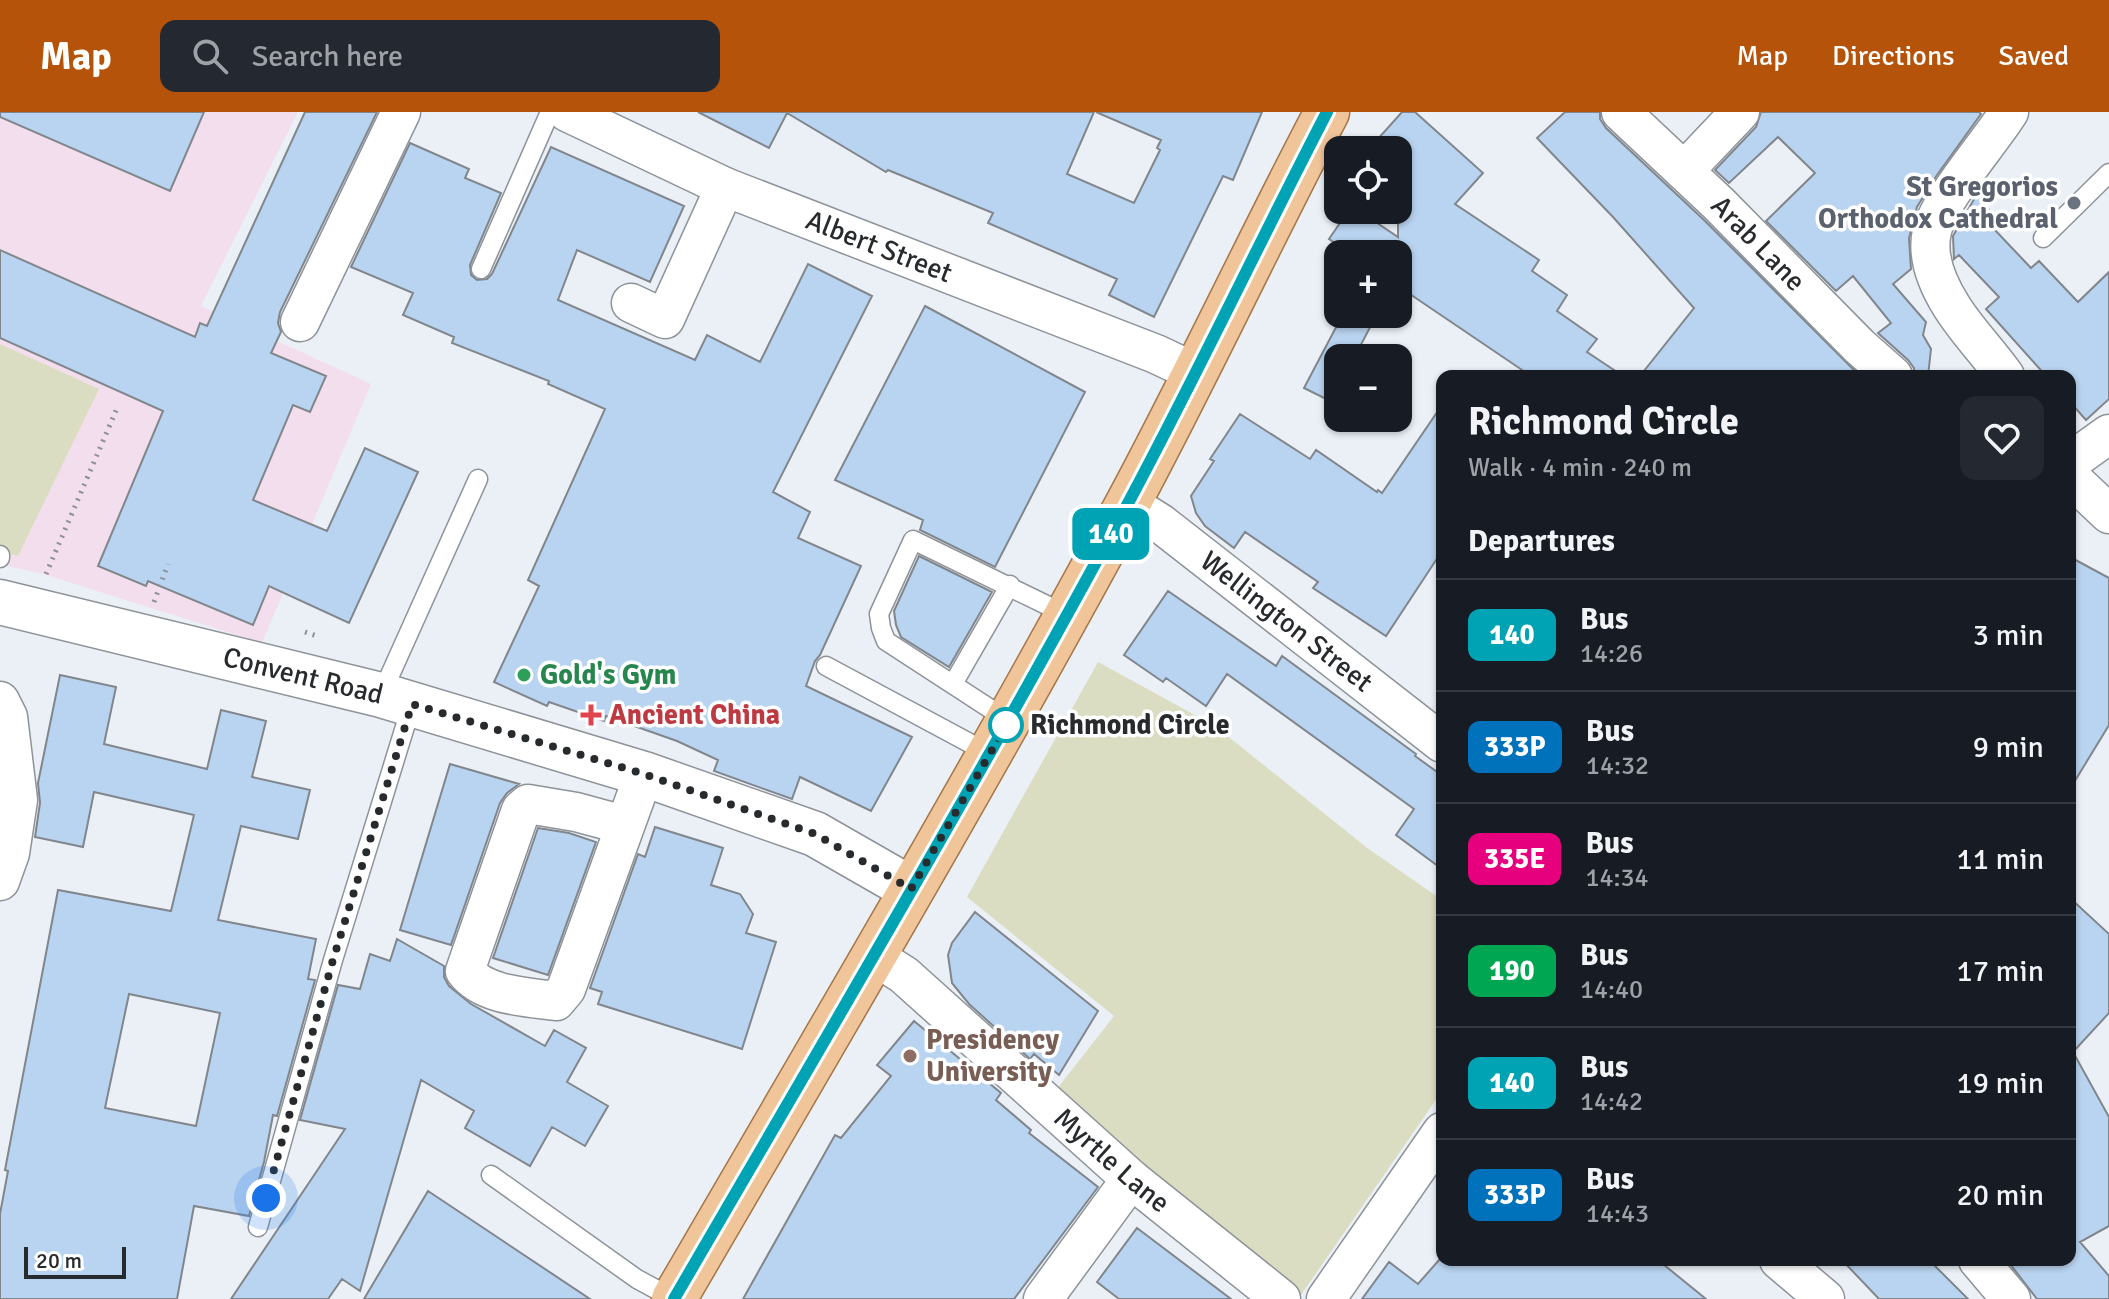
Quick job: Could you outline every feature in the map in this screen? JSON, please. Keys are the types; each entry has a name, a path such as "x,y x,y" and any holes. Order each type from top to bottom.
{"main road":[{"path":"674,1299 1000,737 1128,503 1327,112"}],"street":[{"path":"300,322 401,112"},
{"name":"Albert Street","path":"567,112 725,187 1156,354 1194,372"},
{"name":"Arab Lane","path":"1621,112 1886,370"},
{"path":"1684,171 1740,112"},
{"path":"2000,370 1952,308 1935,275 1930,246 1940,210 2009,112"},
{"path":"631,303 665,319 725,187"},
{"path":"2076,458 2109,434"},
{"path":"2076,483 2109,514"},
{"name":"Wellington Street","path":"1128,503 1160,523 1436,738"},
{"name":"Convent Road","path":"16,605 397,700 644,774 815,834 911,889"},
{"path":"0,701 8,717 18,800 10,853 0,881"},
{"path":"624,825 576,812 528,804 521,810 465,971 472,980 511,995 556,1001 566,989 644,774"},
{"name":"Myrtle Lane","path":"874,956 904,975 1131,1179 1281,1299"},
{"path":"1326,1299 1436,1141"},
{"path":"1043,1299 1131,1179"},
{"path":"1786,1266 1825,1299"},
{"path":"1983,1266 2011,1299"}],"lane":[{"path":"481,269 550,112"},
{"path":"2043,238 2109,173"},
{"path":"258,1227 333,960 397,700 478,479"},
{"path":"1000,737 953,684 886,641 879,614 913,540 1067,615"},
{"path":"953,684 1010,585"},
{"path":"826,666 1000,737"},
{"path":"491,1175 637,1279 674,1299"}],"path":[{"path":"16,605 118,406"}],"shaded area":[{"path":"0,112 298,112 201,306 371,384 262,643 46,575 0,564"}],"green space":[{"path":"0,344 99,389 18,556 0,552"},
{"path":"1098,662 1215,726 1366,847 1436,896 1436,1100 1301,1295 1053,1094 1114,1016 967,897"}],"building":[{"path":"0,112 204,112 170,191 0,117"},
{"path":"305,112 377,112 280,312 278,323 281,332 271,353 326,376 310,412 293,405 253,500 327,531 365,448 418,472 349,623 269,586 253,625 148,581 146,586 98,566 163,411 0,338 0,250 195,337 200,323 207,326"},
{"path":"698,112 1094,112 1067,174 1134,203 1160,150 1157,148 1161,140 1096,112 1262,112 1233,180 1223,176 1154,317 1109,295 1117,279 988,223 993,213 888,170 886,172 787,113 769,148"},
{"path":"1402,112 1415,112 1483,173 1455,204 1539,260 1532,271 1567,295 1557,311 1597,339 1587,352 1614,370 1522,370 1412,295 1412,240 1329,239 1339,224 1379,224 1398,237 1398,224 1412,224 1412,136 1381,136"},
{"path":"1565,112 1600,112 1600,119 1606,128 1704,220 1854,370 1645,370 1694,308 1537,138"},
{"path":"1761,112 1981,114 1917,207 1909,238 1911,269 1893,284 1926,322 1923,335 1931,349 1929,370 1914,370 1908,360 1878,333 1891,323 1853,276 1836,291 1766,221 1815,173 1778,137 1729,183 1715,170 1756,127"},
{"path":"410,143 469,169 465,178 501,193 470,265 471,275 477,280 487,279 492,274 551,147 684,206 650,282 577,250 558,300 695,360 707,335 760,362 808,264 872,296 773,492 810,512 798,538 861,566 806,686 912,737 871,811 800,777 792,799 714,771 718,760 677,741 606,716 604,721 549,702 547,706 494,682 539,586 528,580 605,409 548,384 549,381 452,343 454,337 403,315 413,293 351,267"},
{"path":"1977,194 2000,224 1994,229 2031,268 2039,261 2078,302 2109,272 2109,399 2086,420 2076,409 2076,370 2041,370 1986,309 1999,297 1959,255 1954,259 1953,236"},
{"path":"925,306 1085,392 995,567 920,530 923,520 835,480"},
{"path":"1336,328 1370,328 1361,344 1327,344"},
{"path":"1324,350 1324,398 1304,388"},
{"path":"1240,414 1310,459 1316,450 1382,493 1436,414 1436,560 1386,636 1313,588 1318,582 1245,532 1234,548 1205,526 1196,513 1191,496 1214,461 1210,459"},
{"path":"919,556 992,592 949,667 901,637 896,625 894,611"},
{"path":"2076,560 2109,578 2109,725 2076,779"},
{"path":"1168,591 1276,666 1282,656 1436,771 1436,865 1396,835 1414,809 1227,674 1206,706 1166,678 1163,682 1124,655"},
{"path":"60,675 116,687 104,744 207,769 221,710 266,721 252,777 310,790 298,839 241,826 218,920 316,939 308,979 315,980 277,1116 273,1115 249,1216 194,1206 177,1299 0,1299 0,1214 8,1171 5,1170 58,890 171,911 194,815 94,792 83,847 35,837 40,803 38,783","holes":["129,994 220,1013 196,1126 105,1108"]},
{"path":"450,764 519,784 500,803 451,945 400,930"},
{"path":"655,827 723,848 711,885 740,894 753,914 746,933 776,942 742,1049 598,1004 602,992 590,988 638,854 645,857"},
{"path":"538,828 569,833 596,842 548,975 493,958"},
{"path":"2076,904 2109,934 2109,1013 2076,1049"},
{"path":"975,912 1098,1011 1059,1075 1034,1054 1030,1059 969,1004 952,983 948,955 952,943"},
{"path":"397,939 444,966 444,977 449,986 471,1004 545,1046 554,1030 586,1048 567,1082 608,1106 585,1146 552,1127 530,1166 465,1128 474,1111 421,1080 360,1291 342,1279 328,1299 231,1299 345,1129 300,1120 338,985 360,989 370,954 390,961"},
{"path":"914,1021 1001,1093 996,1100 1031,1130 1029,1133 1098,1187 1014,1299 743,1299 835,1135 841,1138 891,1076 877,1065"},
{"path":"2076,1057 2109,1117 2109,1226 2080,1242 2109,1276 2109,1299 2037,1299 2012,1266 2076,1266"},
{"path":"428,1191 590,1299 364,1299"},
{"path":"1137,1228 1231,1299 1119,1299 1097,1282"},
{"path":"1389,1262 1418,1284 1436,1263 1436,1266 1665,1266 1706,1299 1362,1299"},
{"path":"1848,1266 1935,1266 1968,1299 1879,1299"}],"bus line":[{"name":"140","path":"674,1299 966,796 1067,615 1128,503 1327,112"}],"place":[{"name":"St Gregorios Orthodox Cathedral","path":"2074,203"},
{"name":"Gold's Gym","path":"524,675"},
{"name":"Ancient China","path":"591,715"},
{"name":"Richmond Circle","path":"1006,725"},
{"name":"Presidency University","path":"910,1056"}],"route":[{"path":"266,1198 333,960 412,704 644,774 815,834 911,889 1009,721 1006,725"}]}
